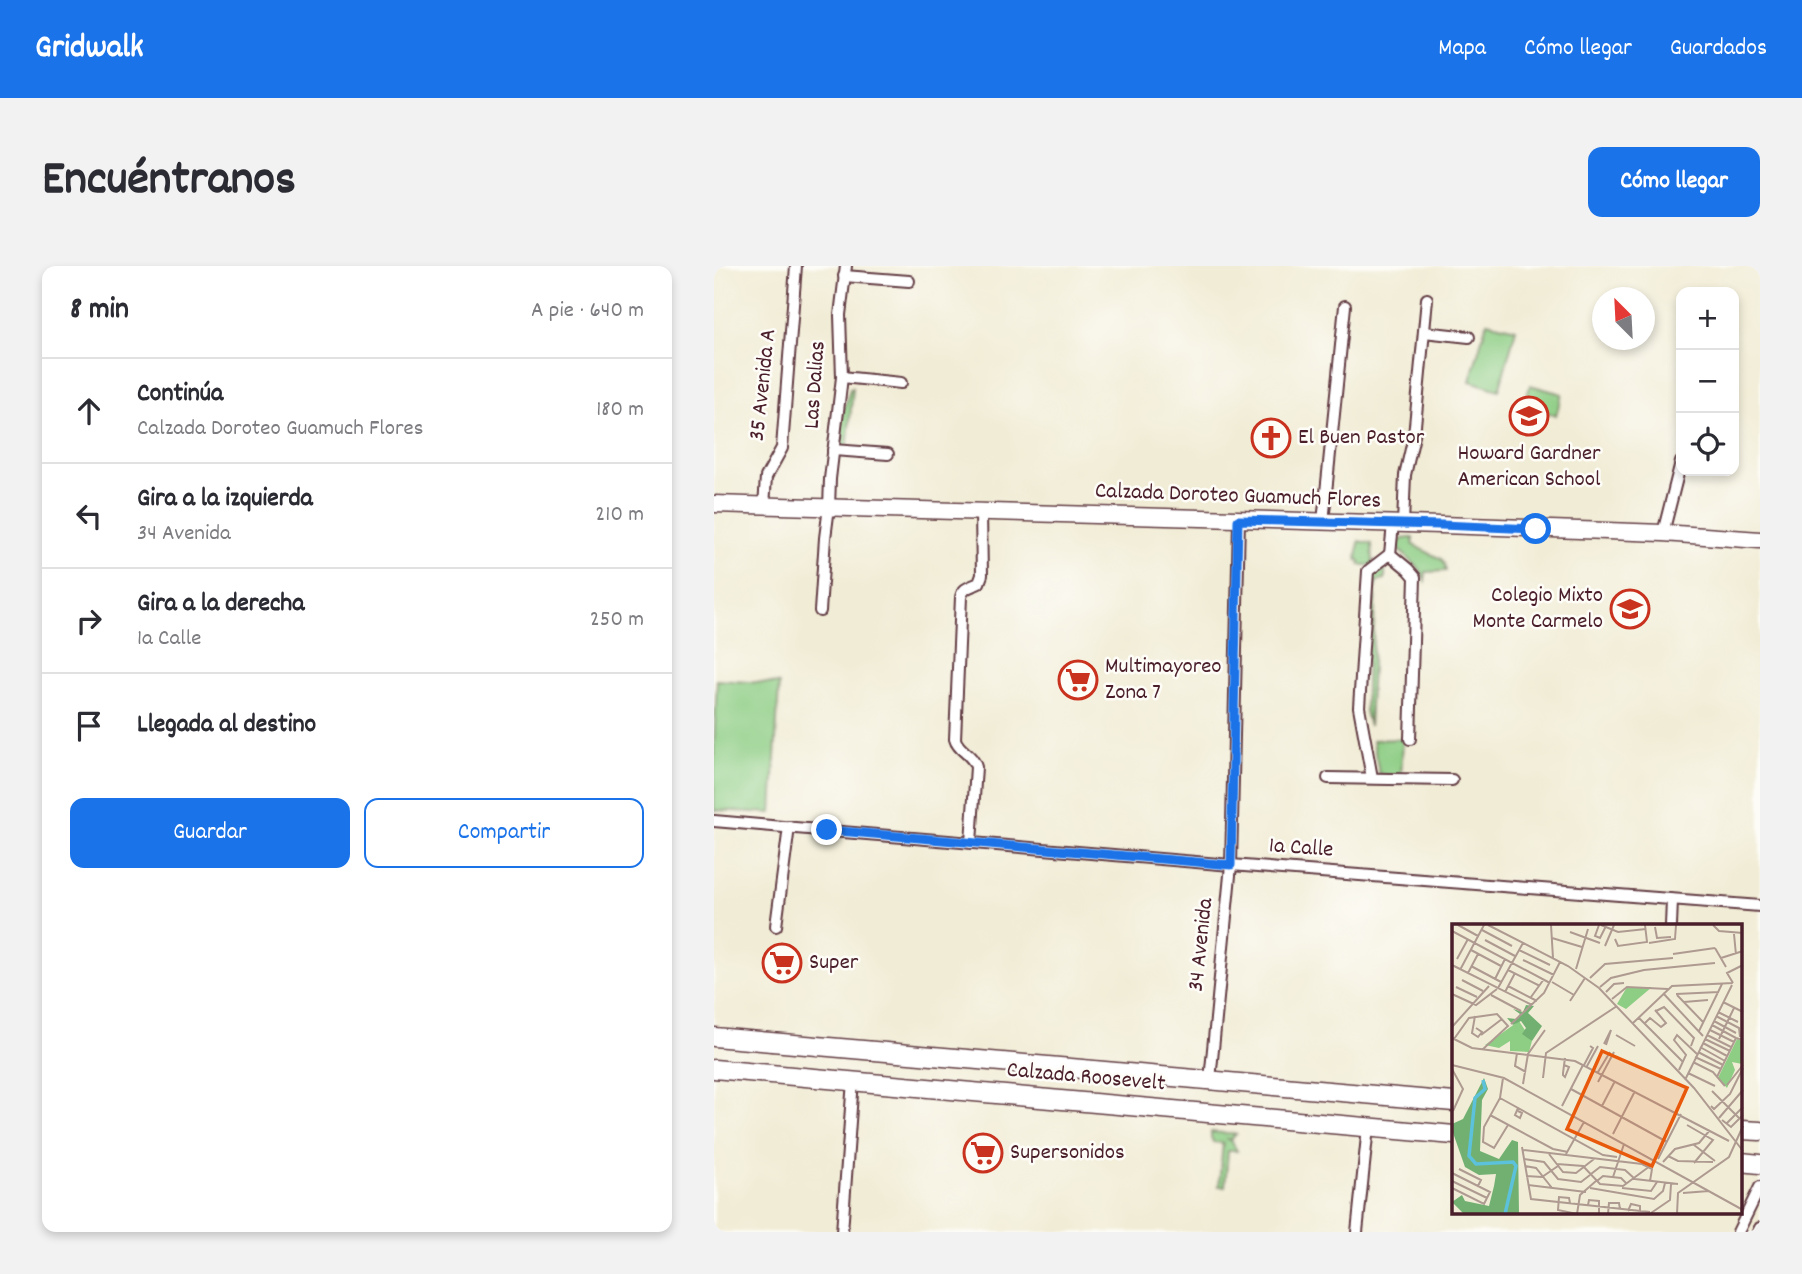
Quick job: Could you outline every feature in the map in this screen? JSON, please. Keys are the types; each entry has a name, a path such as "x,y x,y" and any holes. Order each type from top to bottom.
{"highway":[{"name":"Calzada Roosevelt","path":"714,1037 1452,1102"},
{"path":"853,1080 855,1068 863,1061 894,1062 914,1055"},
{"name":"Calzada Roosevelt","path":"714,1069 1452,1135"},
{"path":"1349,1126 1351,1093"},
{"path":"1742,1130 1760,1131"},
{"path":"1742,1162 1760,1164"}],"main road":[{"name":"Calzada Doroteo Guamuch Flores","path":"714,504 1664,533 1760,540"}],"street":[{"name":"35 Avenida A","path":"764,506 766,477 782,448 796,266"},
{"path":"845,271 909,281"},
{"name":"Las Dalias","path":"820,611 832,450 842,377 840,315 845,271"},
{"path":"1372,778 1359,707 1368,571 1390,554 1398,524 1414,436 1427,299"},
{"path":"1323,522 1345,306"},
{"path":"1424,332 1469,337"},
{"path":"842,377 901,383"},
{"path":"832,450 888,454"},
{"path":"1664,533 1678,476"},
{"path":"971,843 976,767 975,761 957,746 954,739 961,597 965,588 979,583 982,575 981,512"},
{"name":"34 Avenida","path":"1210,1080 1231,865 1238,520"},
{"path":"1390,554 1415,578 1410,739"},
{"path":"1328,778 1452,780"},
{"name":"1a Calle","path":"714,821 1760,906"},
{"path":"776,926 789,827"},
{"path":"1671,924 1672,900"},
{"path":"842,1232 853,1080"},
{"path":"1357,1232 1368,1127"},
{"path":"1738,1232 1760,1187"}],"green space":[{"path":"1487,322 1516,329 1499,390 1470,381"},
{"path":"1530,385 1562,394 1556,415 1524,406"},
{"path":"853,388 847,450 842,445 840,430 850,389"},
{"path":"1404,538 1413,538 1413,545 1441,559 1446,571 1426,572 1425,581 1420,569 1399,550 1399,542"},
{"path":"1359,541 1372,544 1373,565 1360,565 1357,560"},
{"path":"1380,565 1385,569 1385,579 1376,582 1369,726 1365,711 1370,579"},
{"path":"717,680 779,684 772,813 714,810"},
{"path":"1403,739 1401,777 1379,774 1373,740"},
{"path":"1211,1132 1236,1134 1227,1139 1237,1151 1228,1151 1225,1186 1219,1186 1223,1143 1213,1142"}],"place":[{"name":"Howard Gardner American School","path":"1529,416"},
{"name":"El Buen Pastor","path":"1271,438"},
{"name":"Colegio Mixto Monte Carmelo","path":"1630,609"},
{"name":"Multimayoreo Zona 7","path":"1078,680"},
{"name":"Super","path":"782,963"},
{"name":"Supersonidos","path":"983,1153"}],"route":[{"path":"827,830 1231,865 1238,520 1536,529"}]}
